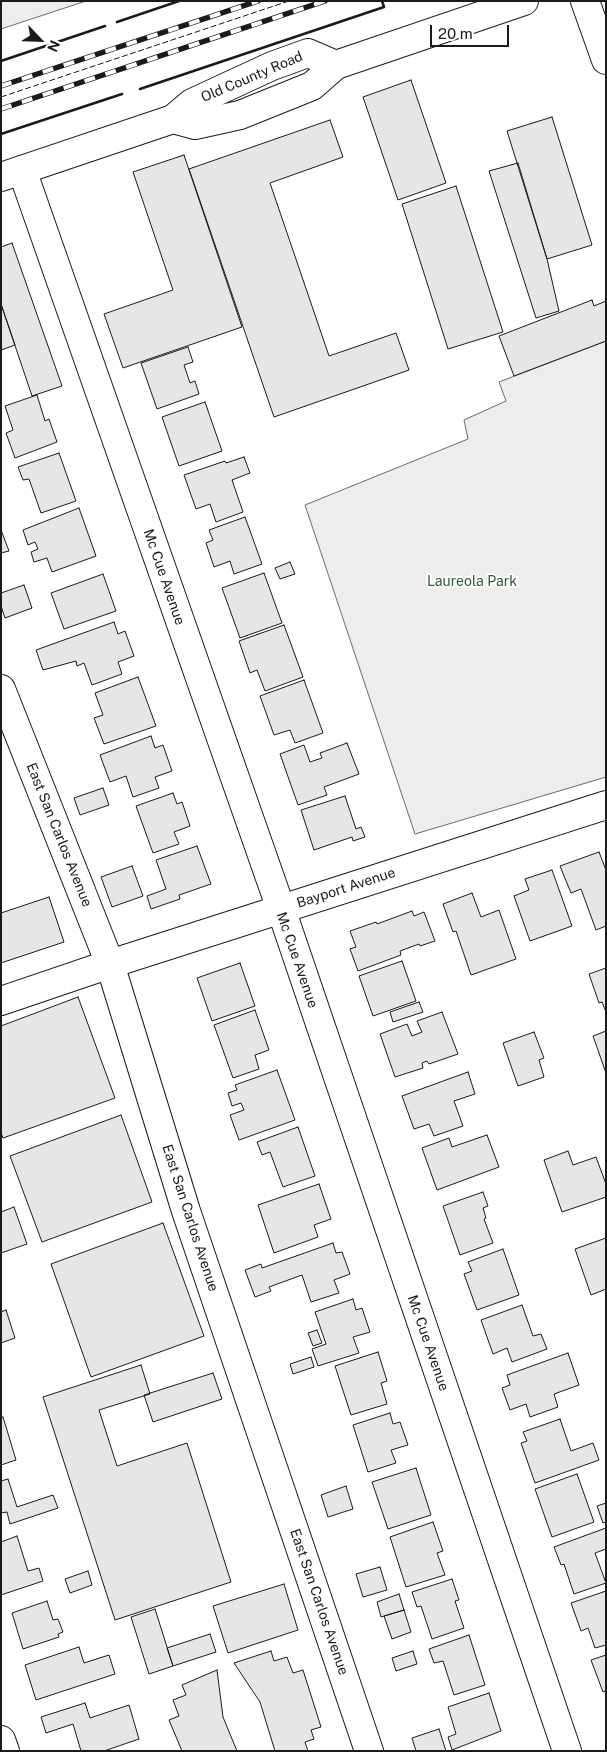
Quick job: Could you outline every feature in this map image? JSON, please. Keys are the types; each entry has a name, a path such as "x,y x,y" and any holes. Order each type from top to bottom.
{"street":[{"name":"Old County Road","path":"12,174 173,120 195,125 240,114 312,86 336,65 524,1"},
{"path":"585,1 606,60"},
{"name":"Mc Cue Avenue","path":"12,174 281,910 567,1751"},
{"name":"East San Carlos Avenue","path":"1,689 110,964 186,1211 369,1751"},
{"name":"Bayport Avenue","path":"1,1001 110,964 606,805"},
{"path":"1,1740 5,1751"}],"shaded area":[{"path":"1,1 86,1 1,29"},
{"name":"Laureola Park","path":"606,341 606,777 415,834 305,505 468,439 464,420 506,401 499,382"}],"building":[{"path":"411,80 446,183 398,200 363,97"},
{"path":"552,117 592,245 547,259 507,131"},
{"path":"330,120 343,157 270,183 329,356 396,333 409,370 274,417 189,169"},
{"path":"184,155 242,327 123,368 104,314 173,290 133,172"},
{"path":"518,163 547,259 559,311 536,318 489,171"},
{"path":"456,186 503,332 448,349 402,204"},
{"path":"12,243 62,386 32,396 1,304 1,247"},
{"path":"592,300 594,306 606,301 606,341 514,376 499,336"},
{"path":"1,304 15,345 1,350"},
{"path":"188,347 193,362 184,365 190,383 195,381 199,394 157,409 141,363"},
{"path":"37,395 45,421 49,419 57,442 15,458 6,433 13,430 5,406"},
{"path":"205,402 222,451 179,466 162,417"},
{"path":"59,453 76,501 41,513 29,479 23,480 18,467"},
{"path":"244,457 250,473 232,480 243,512 216,522 210,504 196,509 184,475 225,461 226,463"},
{"path":"79,508 96,556 52,572 47,558 34,562 31,552 38,549 35,542 28,545 23,530"},
{"path":"245,517 262,564 234,574 230,561 214,567 206,543 213,540 209,530"},
{"path":"1,530 9,551 1,553"},
{"path":"290,562 295,574 280,579 275,568"},
{"path":"264,573 282,623 240,638 222,588"},
{"path":"103,574 116,611 64,629 51,593"},
{"path":"24,585 32,608 5,618 1,606 1,593"},
{"path":"114,622 118,634 125,631 134,656 118,662 122,674 92,685 84,663 77,666 76,661 43,670 36,650"},
{"path":"284,625 303,677 265,691 257,670 250,673 239,641"},
{"path":"138,677 156,726 104,744 94,718 103,715 95,693"},
{"path":"304,680 323,733 295,743 290,730 274,735 260,696"},
{"path":"151,736 155,748 163,745 172,771 155,777 159,788 133,797 126,776 110,782 100,755"},
{"path":"347,743 359,774 324,787 327,795 298,805 280,754 304,745 310,762 322,758 320,753"},
{"path":"103,788 109,805 80,815 74,798"},
{"path":"173,793 177,804 182,802 190,826 174,832 179,844 153,853 136,806"},
{"path":"345,796 356,829 361,827 365,837 353,841 352,837 314,850 301,810"},
{"path":"197,846 211,884 179,895 180,899 151,909 147,896 166,889 156,860"},
{"path":"599,852 606,870 606,926 596,930 581,889 571,893 560,866"},
{"path":"132,866 143,896 112,907 101,877"},
{"path":"552,870 572,926 530,941 514,896 529,890 525,879"},
{"path":"472,893 481,917 499,910 516,959 471,975 456,931 453,932 443,904"},
{"path":"49,897 64,942 1,963 1,913"},
{"path":"412,911 414,916 424,912 435,941 420,946 419,944 400,951 401,955 358,971 350,949 356,947 350,931 376,922 377,924"},
{"path":"402,961 416,1001 373,1016 359,976"},
{"path":"240,963 255,1006 212,1021 197,978"},
{"path":"606,968 606,1012 602,1002 599,1003 589,974"},
{"path":"78,997 115,1098 3,1138 1,1133 1,1026"},
{"path":"419,1002 423,1012 393,1022 390,1012"},
{"path":"255,1010 269,1050 255,1055 259,1069 233,1078 214,1025"},
{"path":"442,1012 458,1054 429,1064 427,1061 422,1063 423,1068 395,1077 380,1034 407,1024 412,1036 422,1032 417,1021"},
{"path":"606,1031 606,1073 593,1036"},
{"path":"534,1032 544,1058 539,1060 544,1077 518,1086 503,1043"},
{"path":"277,1070 295,1120 239,1140 230,1115 244,1110 241,1103 232,1106 228,1093 237,1090 235,1085"},
{"path":"468,1072 475,1094 454,1101 463,1126 434,1136 429,1124 414,1129 402,1096"},
{"path":"121,1115 152,1202 42,1242 10,1156"},
{"path":"298,1127 315,1176 283,1187 270,1152 262,1155 257,1142"},
{"path":"487,1135 499,1167 437,1190 422,1148 449,1138 452,1147"},
{"path":"568,1151 573,1165 596,1157 606,1184 606,1197 562,1212 544,1160"},
{"path":"319,1184 331,1219 314,1225 318,1237 274,1253 258,1205"},
{"path":"483,1192 488,1206 483,1208 486,1218 484,1219 493,1243 460,1255 443,1206"},
{"path":"14,1207 27,1244 1,1253 1,1212"},
{"path":"163,1223 204,1336 91,1377 51,1264"},
{"path":"606,1238 606,1289 591,1295 575,1249"},
{"path":"333,1243 336,1253 342,1252 350,1274 334,1280 339,1293 311,1302 302,1275 269,1287 271,1291 255,1297 245,1270 261,1264 262,1268"},
{"path":"503,1249 519,1295 477,1310 464,1274 472,1271 468,1262"},
{"path":"353,1299 356,1310 362,1308 370,1332 353,1337 359,1353 318,1366 312,1349 326,1344 315,1312"},
{"path":"522,1305 533,1336 541,1334 547,1349 512,1362 507,1348 493,1354 481,1320"},
{"path":"6,1310 15,1338 1,1343 1,1312"},
{"path":"317,1330 322,1343 313,1346 308,1333"},
{"path":"378,1352 387,1381 381,1383 387,1404 351,1415 335,1366"},
{"path":"568,1353 579,1385 554,1394 558,1407 530,1417 526,1404 510,1410 502,1388 510,1385 507,1375"},
{"path":"311,1357 314,1367 293,1374 290,1364"},
{"path":"141,1365 150,1394 99,1410 117,1466 187,1443 231,1582 115,1620 43,1397"},
{"path":"213,1373 222,1399 153,1422 144,1395"},
{"path":"390,1413 393,1424 400,1422 408,1445 391,1450 396,1463 368,1472 353,1425"},
{"path":"3,1417 16,1460 1,1465 1,1418"},
{"path":"560,1419 571,1451 593,1443 599,1460 535,1483 521,1443 527,1441 523,1432"},
{"path":"416,1468 431,1515 388,1529 372,1482"},
{"path":"577,1474 594,1522 552,1537 535,1489"},
{"path":"8,1479 17,1507 53,1495 58,1508 10,1524 7,1512 1,1513 1,1481"},
{"path":"346,1486 353,1509 328,1517 321,1495"},
{"path":"606,1503 606,1522 603,1523 597,1506"},
{"path":"433,1522 443,1551 437,1553 445,1575 406,1587 390,1537"},
{"path":"606,1528 606,1549 595,1553 606,1583 574,1594 564,1564 561,1565 554,1547"},
{"path":"17,1536 28,1571 39,1568 43,1581 1,1595 1,1542"},
{"path":"380,1567 387,1590 363,1597 356,1574"},
{"path":"88,1571 92,1585 70,1593 65,1579"},
{"path":"452,1579 459,1600 455,1601 464,1628 432,1639 421,1606 417,1607 412,1592"},
{"path":"284,1584 298,1630 228,1653 213,1606"},
{"path":"606,1591 606,1645 595,1648 588,1628 581,1631 571,1603"},
{"path":"399,1594 404,1610 381,1617 377,1602"},
{"path":"47,1601 53,1620 58,1619 63,1632 58,1634 59,1637 23,1649 12,1613"},
{"path":"155,1609 173,1666 149,1674 131,1617"},
{"path":"404,1610 411,1632 392,1639 384,1616"},
{"path":"210,1634 216,1652 173,1666 167,1648"},
{"path":"469,1635 485,1685 454,1695 443,1661 434,1663 429,1649"},
{"path":"79,1647 84,1663 109,1655 115,1674 36,1700 25,1665"},
{"path":"271,1651 274,1661 287,1657 293,1673 303,1670 321,1727 311,1730 314,1739 305,1742 308,1751 275,1751 260,1702 234,1663"},
{"path":"413,1651 417,1664 396,1671 392,1658"},
{"path":"606,1655 606,1691 603,1692 591,1660"},
{"path":"217,1670 223,1717 237,1751 182,1751 169,1720 179,1716 173,1700 186,1695 182,1685"},
{"path":"489,1693 501,1731 452,1750 448,1737 456,1734 448,1707"},
{"path":"85,1703 90,1718 129,1705 139,1739 104,1751 81,1751 73,1724 46,1733 41,1717"},
{"path":"439,1729 446,1751 416,1751 412,1738"}],"railway":[{"path":"1,86 258,1"},
{"path":"1,109 325,1"}],"fence":[{"path":"1,97 289,1"}],"wall":[{"path":"117,22 179,1"},
{"path":"140,89 384,7 382,1"},
{"path":"1,61 105,26"},
{"path":"1,134 122,94"}]}
